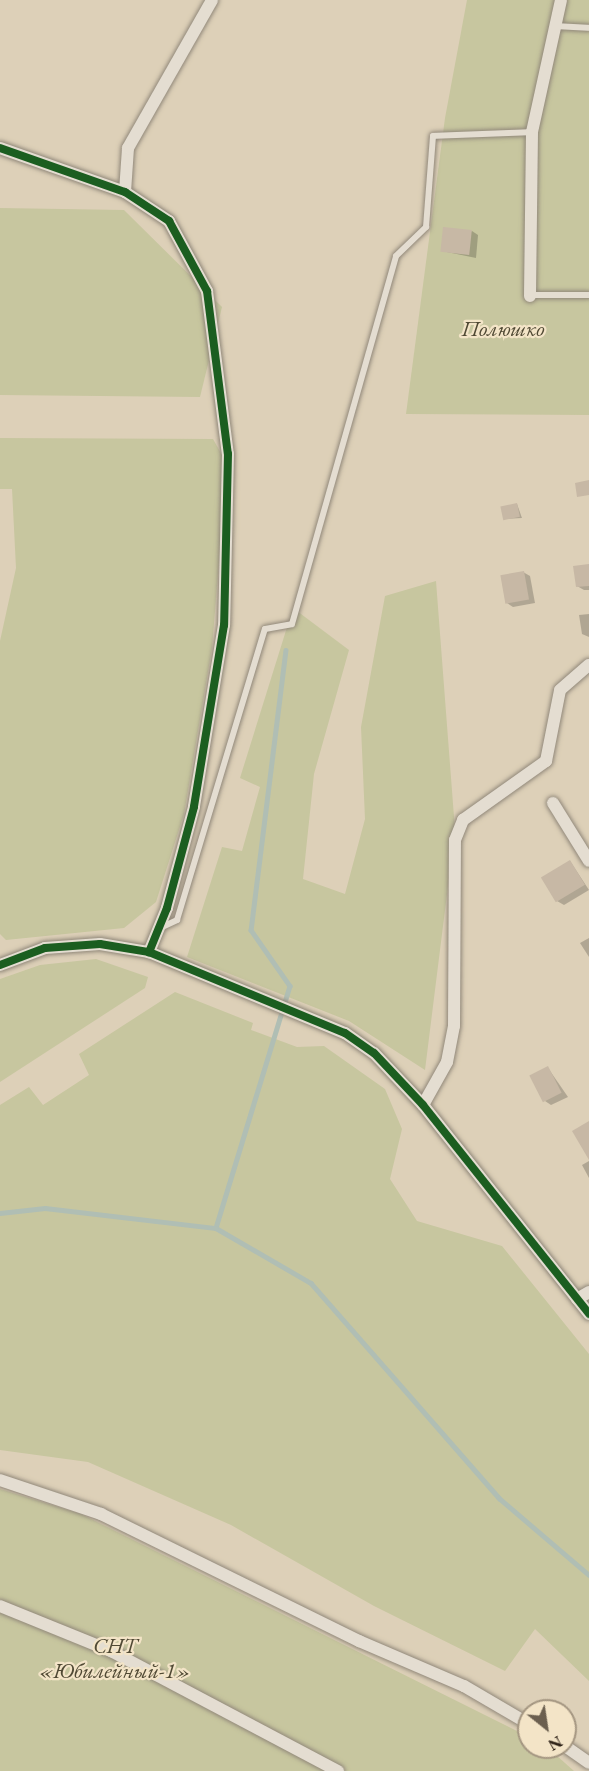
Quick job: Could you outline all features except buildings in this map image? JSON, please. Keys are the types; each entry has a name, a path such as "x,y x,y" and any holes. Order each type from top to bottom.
{"street":[{"path":"125,192 128,148 212,0"},
{"path":"530,296 532,132 553,26 561,0"},
{"path":"0,148 125,192 169,221 207,291 228,454 224,625 194,807 159,928 149,952"},
{"path":"423,1105 447,1062 454,1026 455,840 463,820 546,761 560,690 589,665"},
{"path":"553,802 589,861"},
{"path":"0,965 45,948 100,944 149,952 307,1015 374,1053 423,1105 589,1314"},
{"path":"577,1299 589,1292"},
{"path":"0,1480 101,1514 359,1641 465,1686 517,1717"},
{"path":"0,1606 111,1651 338,1771"}],"lane":[{"path":"553,26 589,28"},
{"path":"159,928 177,920 265,629 292,624 396,256 426,227 433,136 532,132"},
{"path":"530,296 589,295"}],"green space":[{"name":"Полюшко","path":"467,0 589,0 589,415 406,414 445,118"},
{"path":"0,208 124,210 222,307 200,397 0,395"},
{"path":"0,438 213,439 227,464 212,648 184,814 156,902 124,928 6,940 0,934 0,641 16,568 12,489 0,489"},
{"path":"436,581 455,830 425,1070 349,1021 187,957 222,847 242,851 260,787 240,778 293,608 349,650 314,774 303,879 345,894 365,819 361,727 385,596"},
{"path":"96,959 148,977 145,988 0,1082 0,979 40,965"},
{"path":"175,992 253,1023 251,1030 297,1047 324,1046 385,1089 402,1129 390,1179 417,1221 502,1246 589,1354 589,1681 535,1629 505,1671 374,1606 231,1525 88,1462 0,1450 0,1105 29,1087 43,1105 89,1075 79,1054"},
{"name":"СНТ «Юбилейный-1»","path":"0,1489 81,1514 517,1731 517,1759 560,1759 574,1771 0,1771"}],"waterway":[{"path":"286,650 251,930 290,986 216,1228 311,1283 499,1498 589,1575"},
{"path":"0,1213 45,1208 216,1228"}],"cycle path":[{"path":"0,148 125,192 169,221 207,291 228,454 224,625 194,807 167,908 149,952"},
{"path":"0,965 45,948 100,944 149,952 345,1033 374,1053 423,1105 589,1314"}]}
